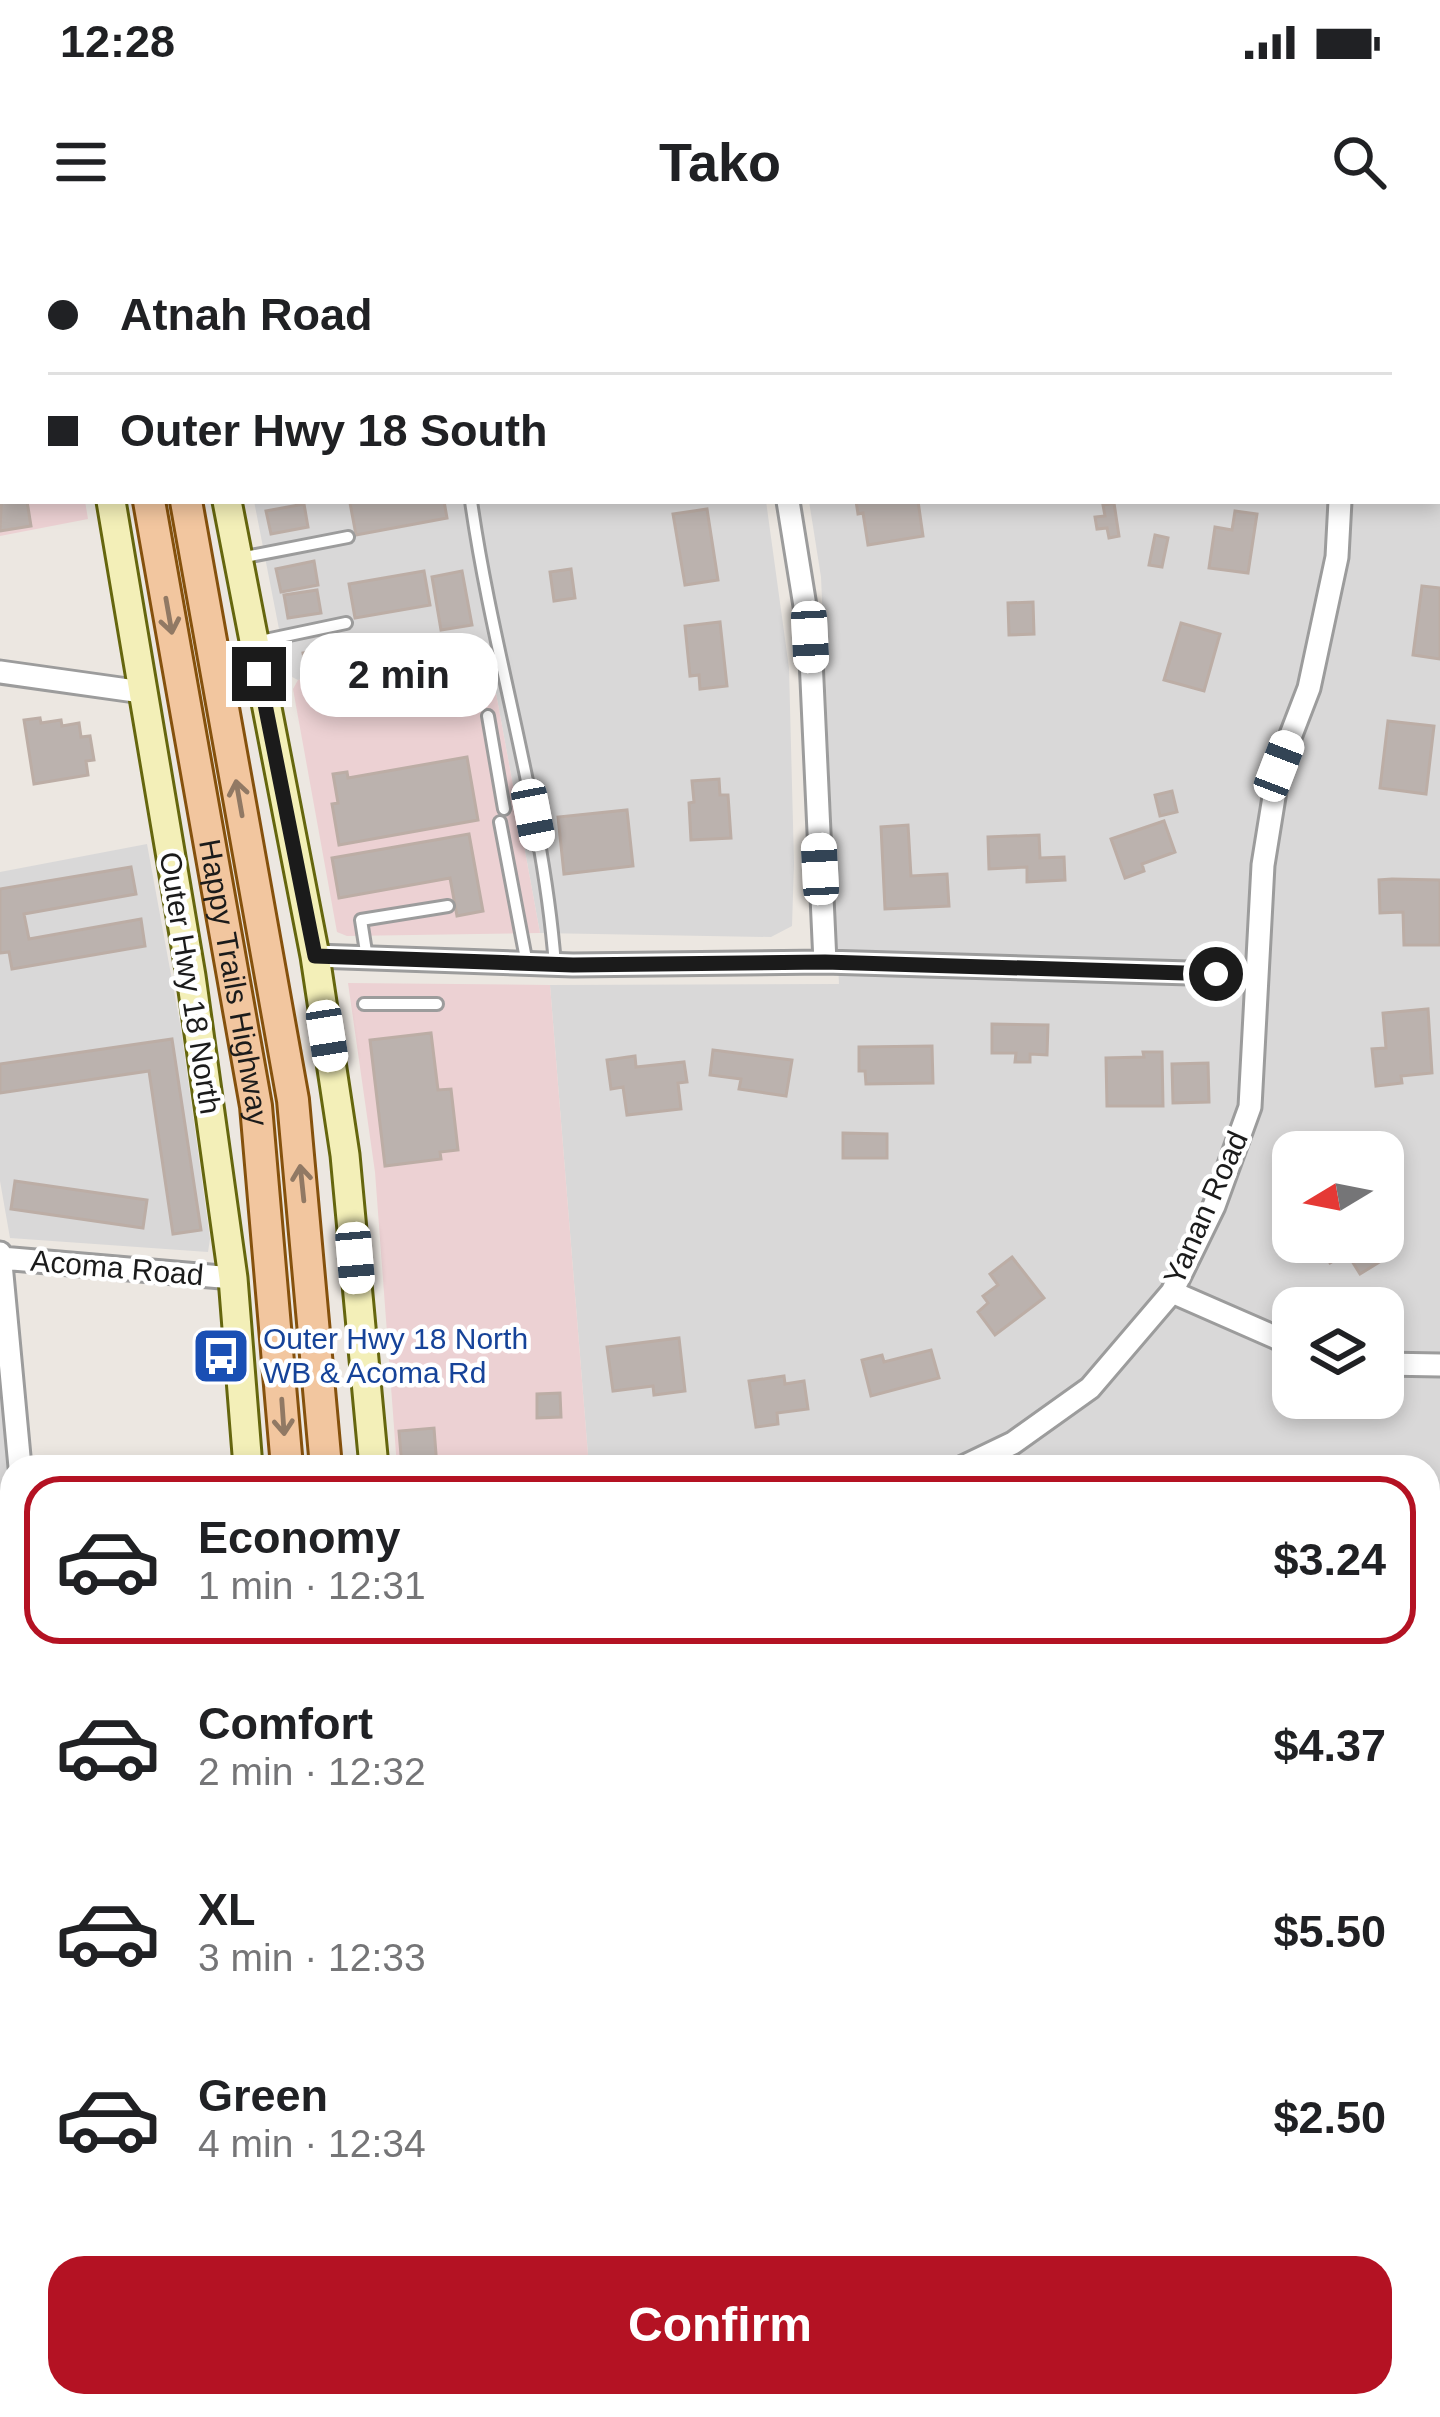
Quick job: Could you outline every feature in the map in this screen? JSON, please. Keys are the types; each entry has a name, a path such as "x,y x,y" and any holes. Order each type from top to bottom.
{"main road":[{"name":"Happy Trails Highway","path":"150,504 256,1106 286,1455"},
{"name":"Happy Trails Highway","path":"187,504 293,1100 325,1455"}],"street":[{"name":"Outer Hwy 18 North","path":"111,504 191,976 233,1278 247,1455"},
{"path":"234,504 237,558 315,956 345,1155 373,1455"},
{"path":"788,504 810,637 825,962"},
{"name":"Yanan Road","path":"988,1455 1013,1443 1090,1388 1172,1292 1214,1206 1250,1107 1263,865 1279,766 1309,688 1337,557 1340,504"},
{"path":"0,672 142,692"},
{"path":"315,956 555,965 825,962 1255,975"},
{"path":"0,1256 19,1455"},
{"name":"Acoma Road","path":"0,1256 233,1278"},
{"path":"1172,1292 1272,1336"},
{"path":"1404,1364 1440,1365"}],"lane":[{"path":"472,504 503,683 551,908 555,965"},
{"path":"237,558 348,538"},
{"path":"253,643 346,623"},
{"path":"488,716 503,808"},
{"path":"500,822 527,964"},
{"path":"368,958 361,920 448,906"},
{"path":"364,1004 437,1004"}],"shaded area":[{"path":"1,504 86,504 88,519 0,536"},
{"path":"255,504 766,504 789,668 792,926 771,937 540,933 487,644 298,680 288,675"},
{"path":"809,504 1440,504 1440,1455 588,1455 550,985 839,984 821,577"},
{"path":"487,644 540,933 347,936 337,932 293,689 298,680"},
{"path":"147,844 181,1029 208,1252 10,1238 0,1181 0,872"},
{"path":"348,983 550,985 588,1455 396,1455 375,1172"},
{"path":"0,1356 10,1455 0,1455"}],"building":[{"path":"1,504 27,504 31,526 0,531"},
{"path":"304,504 308,527 271,534 266,511"},
{"path":"350,504 445,504 447,518 356,535"},
{"path":"856,504 918,504 923,536 868,545 863,513 858,514"},
{"path":"1114,504 1119,536 1109,538 1107,528 1097,529 1095,517 1105,516 1103,505"},
{"path":"707,509 718,580 685,585 673,514"},
{"path":"1235,511 1257,514 1248,573 1209,568 1215,527 1232,530"},
{"path":"1155,535 1168,538 1162,567 1149,565"},
{"path":"314,561 318,585 281,592 276,569"},
{"path":"571,569 575,598 554,601 550,572"},
{"path":"424,571 430,605 355,618 349,584"},
{"path":"462,571 472,625 441,630 432,577"},
{"path":"1422,586 1440,588 1440,659 1413,655"},
{"path":"317,590 321,613 288,618 284,595"},
{"path":"1033,602 1034,634 1009,635 1008,603"},
{"path":"720,622 727,686 700,689 699,675 690,676 685,626"},
{"path":"1181,623 1220,634 1204,691 1164,680"},
{"path":"345,645 349,667 307,675 303,653"},
{"path":"40,718 41,723 61,720 62,726 79,723 81,737 90,736 94,760 86,761 88,775 34,784 24,720"},
{"path":"1388,721 1434,726 1426,794 1380,788"},
{"path":"467,757 478,820 339,845 333,774 347,772 348,778"},
{"path":"719,779 720,795 728,795 731,838 691,840 692,781"},
{"path":"1172,791 1177,812 1160,816 1155,795"},
{"path":"627,810 633,866 564,874 558,817"},
{"path":"1164,821 1175,852 1142,864 1144,871 1125,878 1111,839"},
{"path":"908,825 911,876 947,874 949,906 885,909 881,827"},
{"path":"469,834 483,911 457,916 450,878 339,898 332,858"},
{"path":"1039,835 1040,858 1064,857 1065,880 1027,882 1027,867 989,869 988,837"},
{"path":"131,867 136,894 24,914 29,939 141,919 145,946 12,969 9,952 0,953 0,889"},
{"path":"1379,880 1440,880 1440,945 1404,945 1403,912 1380,913"},
{"path":"1428,1009 1432,1073 1401,1076 1402,1083 1376,1086 1372,1049 1386,1048 1383,1013"},
{"path":"992,1024 1048,1025 1047,1055 1030,1054 1030,1062 1015,1062 1016,1053 992,1053"},
{"path":"431,1033 438,1090 451,1089 458,1150 440,1152 441,1159 385,1166 370,1040"},
{"path":"172,1039 201,1230 173,1234 149,1071 0,1093 0,1064"},
{"path":"932,1046 933,1083 866,1084 865,1071 859,1071 859,1047"},
{"path":"713,1050 792,1060 786,1096 739,1089 741,1079 710,1075"},
{"path":"1143,1052 1162,1052 1163,1106 1107,1106 1106,1058 1144,1057"},
{"path":"635,1056 636,1067 684,1062 687,1082 678,1083 681,1109 627,1115 623,1087 611,1089 607,1060"},
{"path":"1208,1063 1209,1102 1173,1103 1172,1064"},
{"path":"843,1133 887,1134 887,1158 843,1158"},
{"path":"15,1181 147,1200 143,1228 11,1209"},
{"path":"1012,1257 1044,1298 995,1335 978,1312 988,1303 983,1296 998,1285 990,1274"},
{"path":"1353,1263 1378,1263 1360,1274"},
{"path":"679,1338 685,1391 654,1395 653,1386 613,1391 607,1347"},
{"path":"931,1350 939,1378 871,1396 862,1360 882,1355 884,1362"},
{"path":"784,1376 785,1384 804,1381 808,1409 777,1413 778,1424 756,1427 749,1381"},
{"path":"560,1393 561,1417 537,1418 537,1394"},
{"path":"434,1428 436,1455 401,1455 399,1431"}],"place":[{"name":"Outer Hwy 18 North WB & Acoma Rd","path":"221,1356"}],"route":[{"path":"259,674 315,956 573,965 825,962 1216,974"}]}
